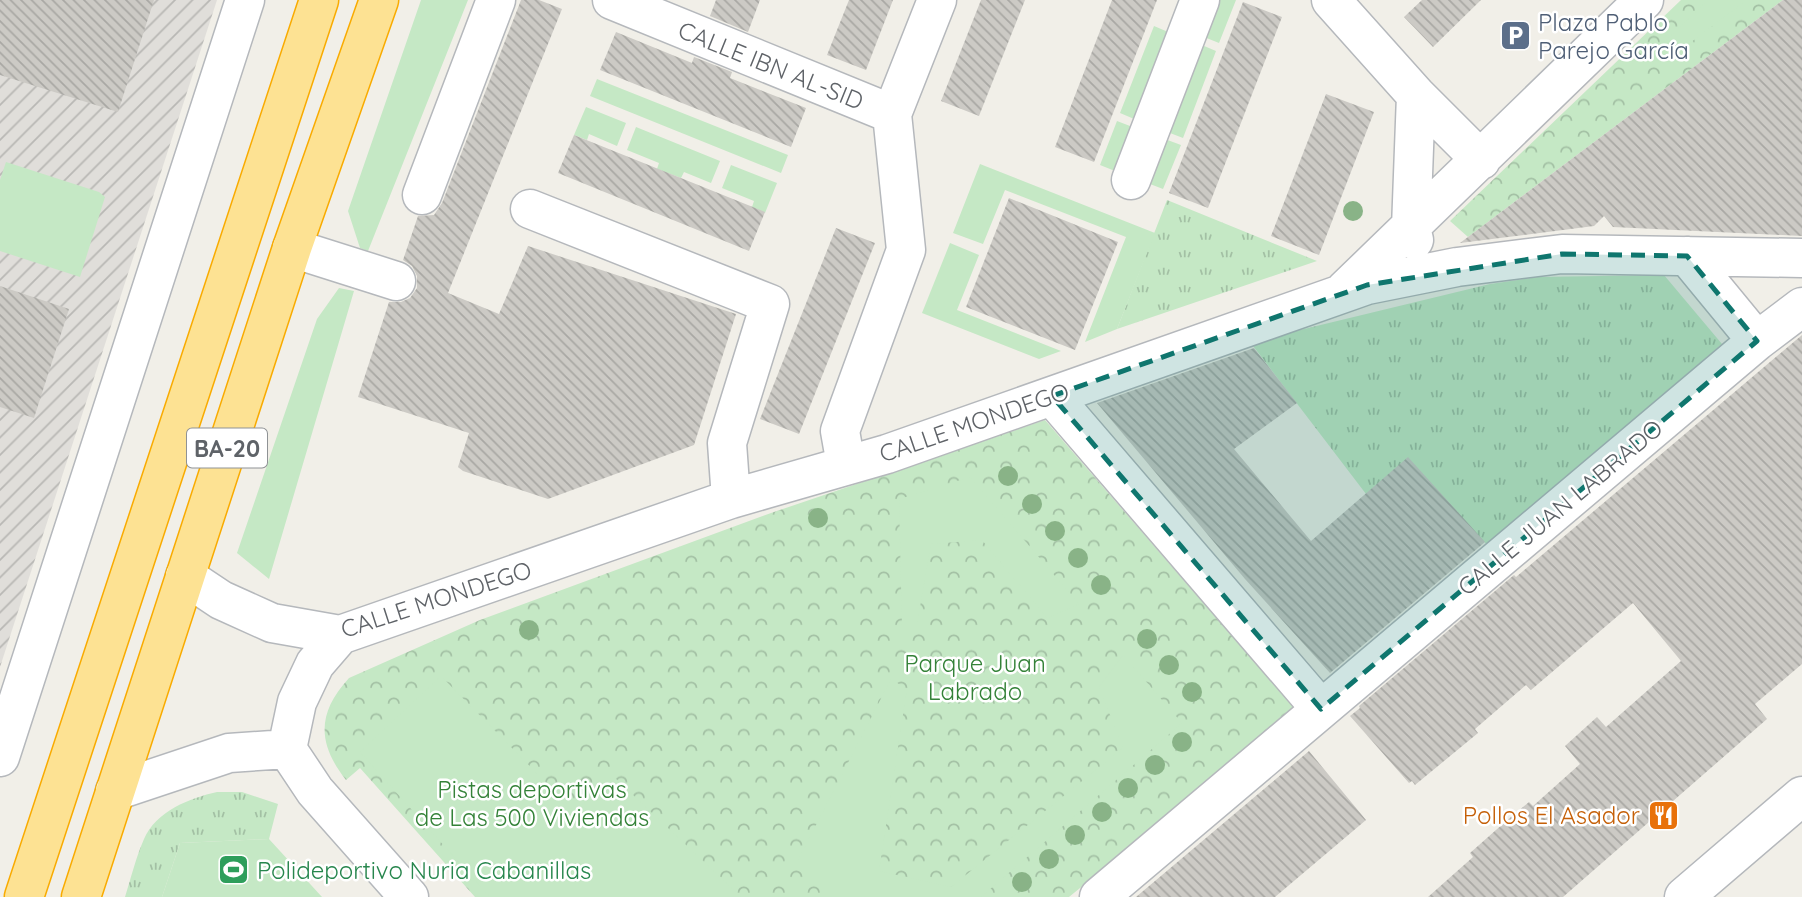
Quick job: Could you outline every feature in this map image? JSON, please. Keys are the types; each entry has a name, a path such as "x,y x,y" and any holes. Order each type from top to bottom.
{"highway":[{"name":"BA-20","path":"24,897 319,0"},
{"name":"BA-20","path":"81,897 292,248 379,0"}],"street":[{"path":"0,757 10,696 245,0"},
{"path":"422,195 496,0"},
{"name":"CALLE IBN AL-SID","path":"612,0 668,11 892,114"},
{"path":"850,464 843,448 840,430 906,250 892,114 937,0"},
{"path":"1131,180 1200,0"},
{"path":"1331,0 1416,95 1481,160"},
{"path":"1341,294 1644,0"},
{"path":"1416,95 1411,228 1420,273"},
{"path":"530,209 770,304 727,443 731,499"},
{"path":"292,248 396,281"},
{"name":"CALLE MONDEGO","path":"186,576 221,600 272,623 340,635 731,499 887,454 1367,285 1420,273 1562,254 1802,258"},
{"path":"1687,256 1757,341"},
{"name":"CALLE JUAN LABRADO","path":"1098,897 1757,341 1802,307"},
{"path":"1052,396 1321,709"},
{"path":"272,623 293,660 297,702"},
{"path":"340,635 315,664 297,702 287,749 315,791 409,897"},
{"path":"115,791 229,753 287,749"},
{"path":"1684,897 1802,796"}],"highlighted area":[{"path":"1562,254 1687,256 1757,341 1321,709 1052,396 1367,285"}],"shaded area":[{"path":"0,0 217,0 0,667"}],"green space":[{"path":"421,0 468,0 368,251 360,248 348,211"},
{"path":"1206,0 1236,0 1219,43 1194,33"},
{"path":"1681,0 1783,0 1468,237 1450,221"},
{"path":"1708,0 1747,0 1670,58 1659,47"},
{"path":"1154,26 1180,37 1146,124 1120,113"},
{"path":"1190,40 1216,51 1183,138 1157,128"},
{"path":"597,79 788,155 781,173 590,96"},
{"path":"586,107 626,123 617,146 589,134 587,140 574,135"},
{"path":"1117,121 1143,131 1125,175 1100,165"},
{"path":"636,127 720,161 711,183 684,172 681,178 657,169 659,163 627,150"},
{"path":"1154,135 1181,145 1163,189 1137,179"},
{"path":"6,162 99,192 105,197 80,277 0,251 0,180"},
{"path":"980,164 1155,233 1117,329 1085,342 1126,237 1005,190 983,244 953,233"},
{"path":"731,165 777,183 765,213 752,207 754,201 722,188"},
{"path":"1167,200 1317,261 1117,329"},
{"path":"950,243 979,255 957,310 1061,351 1039,359 922,313"},
{"path":"1664,275 1722,344 1488,546 1408,458 1366,494 1250,342 1490,284 1538,277"},
{"path":"339,288 354,291 269,579 237,553 317,319"},
{"name":"Parque Juan Labrado","path":"1045,420 1297,711 1069,897 475,897 360,768 346,780 336,766 326,741 326,716 338,691 349,678 480,620 771,513"},
{"path":"970,477 1079,604 1047,618 982,540 931,544 917,624 902,627 899,499"},
{"path":"1123,655 1182,723 981,897 832,897 797,862 891,679 907,689 879,871 951,887 1123,748 1099,687"},
{"name":"Pistas deportivas de Las 500 Viviendas","path":"441,676 575,812 613,776 741,897 490,897 360,752"},
{"path":"217,792 242,792 278,804 269,839 180,843 162,897 125,897 149,829 175,807"},
{"name":"Polideportivo Nuria Cabanillas","path":"269,839 322,897 162,897 180,843"}],"building":[{"path":"0,0 154,0 118,112 0,75"},
{"path":"521,0 539,0 562,9 448,293 499,314 528,246 736,314 694,445 548,499 458,467 469,433 358,397 389,302 401,302 410,298 417,288 417,276 412,266 403,260 418,216 434,215 442,203"},
{"path":"716,0 760,0 748,32 710,16"},
{"path":"849,0 893,0 866,70 827,55"},
{"path":"981,0 1025,0 979,116 941,101"},
{"path":"1112,0 1157,0 1094,162 1055,147"},
{"path":"1422,0 1481,0 1433,47 1404,17"},
{"path":"1783,0 1802,0 1802,236 1613,227 1604,216 1594,226 1460,243"},
{"path":"1243,2 1282,17 1208,208 1169,193"},
{"path":"616,32 692,63 694,57 732,72 730,78 806,108 791,147 600,70"},
{"path":"1326,94 1374,112 1319,255 1271,236"},
{"path":"574,135 765,212 749,251 558,173"},
{"path":"1009,198 1118,242 1075,350 966,307"},
{"path":"836,228 875,243 799,434 760,419"},
{"path":"0,286 69,309 34,418 0,407"},
{"path":"1802,335 1802,664 1755,704 1767,719 1563,897 1428,897 1473,857 1470,853 1505,822 1529,802 1533,806 1580,764 1565,746 1597,717 1606,727 1681,661 1633,603 1531,690 1526,685 1475,729 1478,733 1415,785 1412,781 1409,783 1350,716 1514,575 1516,577"},
{"path":"1254,348 1297,403 1234,449 1311,541 1408,457 1485,542 1330,673 1245,579 1097,403"},
{"path":"1309,751 1366,820 1275,897 1136,897"}],"place":[{"name":"Plaza Pablo Parejo García","path":"1515,36"},
{"name":"Pollos El Asador","path":"1663,815"},
{"name":"Polideportivo Nuria Cabanillas","path":"234,870"}]}
